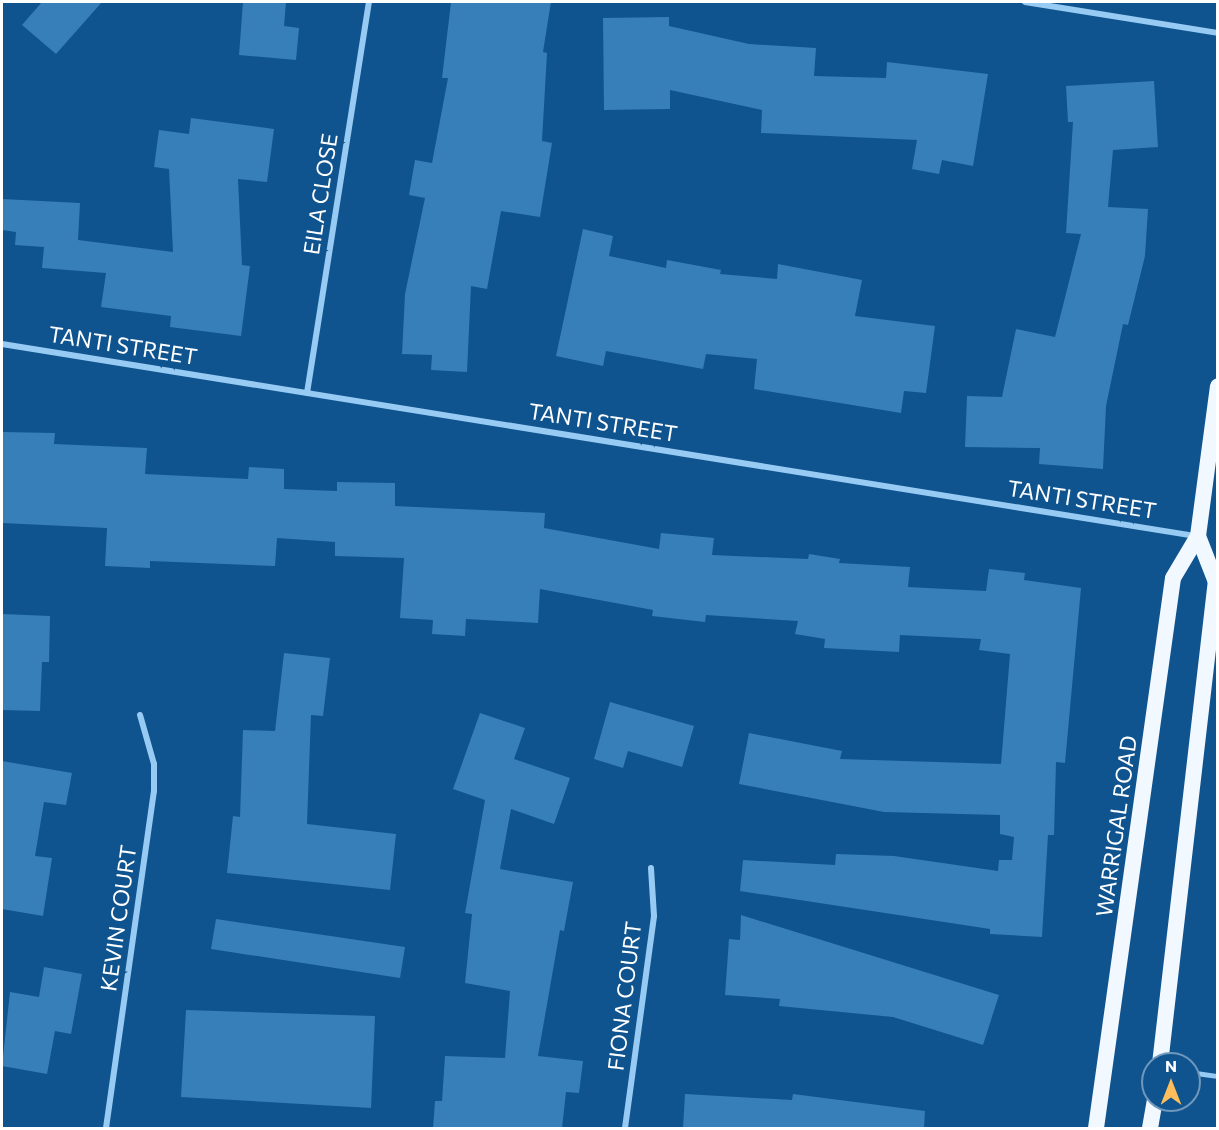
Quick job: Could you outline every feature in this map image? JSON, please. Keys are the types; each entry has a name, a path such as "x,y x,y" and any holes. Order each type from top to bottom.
{"highway":[{"name":"WARRIGAL ROAD","path":"1096,1128 1173,578 1198,536 1218,386"},
{"name":"WARRIGAL ROAD","path":"1161,1052 1216,582 1198,536"},
{"path":"1150,1128 1153,1112"}],"street":[{"name":"EILA CLOSE","path":"307,393 369,2"},
{"path":"1025,2 1218,33"},
{"name":"TANTI STREET","path":"2,344 1198,536"},
{"name":"KEVIN COURT","path":"106,1128 154,791 154,764 140,715"},
{"name":"FIONA COURT","path":"625,1128 654,916 651,868"}],"lane":[{"path":"1201,1074 1218,1076"}],"building":[{"path":"42,2 102,2 56,54 22,25"},
{"path":"243,2 286,2 284,26 299,28 296,60 239,55"},
{"path":"451,2 551,2 543,52 547,53 542,141 552,143 540,217 501,211 487,289 471,286 467,372 431,370 432,355 402,354 405,294 425,198 409,195 415,160 432,163 448,78 442,78"},
{"path":"669,17 669,26 749,44 816,48 814,76 886,78 887,62 988,74 973,166 942,160 939,174 912,169 917,140 761,133 762,110 670,90 670,109 604,110 603,18"},
{"path":"1154,81 1158,147 1113,150 1108,207 1148,209 1145,256 1128,325 1123,324 1106,406 1103,469 1039,464 1040,448 965,447 967,396 1002,397 1016,329 1055,337 1081,234 1066,233 1073,122 1068,122 1066,86"},
{"path":"191,118 274,129 267,182 238,179 242,265 250,266 241,336 170,327 171,316 101,307 106,273 42,268 44,247 15,245 16,232 2,230 2,199 80,203 78,240 173,252 169,169 154,167 159,130 189,134"},
{"path":"583,229 613,236 609,256 666,268 667,260 721,270 720,274 777,279 778,264 862,280 855,316 935,326 926,393 904,391 901,413 754,389 757,359 706,354 703,369 606,351 603,366 556,356"},
{"path":"2,432 55,433 54,444 147,448 145,474 248,479 249,467 284,469 284,489 337,491 337,482 395,483 395,506 545,513 544,528 659,549 661,533 714,538 712,555 808,559 809,554 840,559 839,563 910,567 908,587 986,591 989,569 1025,573 1024,580 1081,588 1065,763 1056,762 1054,835 1048,835 1042,937 990,934 990,929 740,891 743,860 835,865 836,854 894,856 998,871 999,860 1012,860 1014,837 1000,834 1000,815 884,812 739,784 749,733 842,751 840,759 1001,764 1010,654 979,650 981,639 900,635 899,652 824,648 825,639 795,634 798,621 706,615 705,622 652,616 653,610 540,589 538,623 466,619 465,636 432,634 433,620 400,618 404,558 335,556 335,542 277,538 275,566 150,561 150,568 105,566 107,528 2,523"},
{"path":"2,614 50,616 49,662 42,662 40,711 2,710"},
{"path":"284,653 330,658 323,716 311,715 307,824 396,834 390,890 227,873 233,816 240,817 243,730 275,731"},
{"path":"610,702 694,726 682,767 628,751 623,768 594,759"},
{"path":"480,713 525,728 514,759 570,778 554,824 511,809 500,869 573,882 564,931 560,930 538,1056 583,1061 579,1093 566,1092 562,1128 433,1128 435,1101 442,1101 445,1056 505,1058 510,991 465,983 472,914 465,913 485,800 453,789"},
{"path":"2,761 72,773 66,805 44,802 35,856 52,858 43,916 2,909"},
{"path":"741,915 999,995 983,1045 893,1017 779,1006 780,999 725,995 729,939 740,940"},
{"path":"216,919 405,947 400,978 211,949"},
{"path":"44,967 82,974 71,1034 55,1031 47,1074 2,1066 10,992 39,997"},
{"path":"186,1010 375,1016 371,1108 181,1097"},
{"path":"685,1094 792,1100 793,1094 925,1111 924,1128 683,1128"}]}
